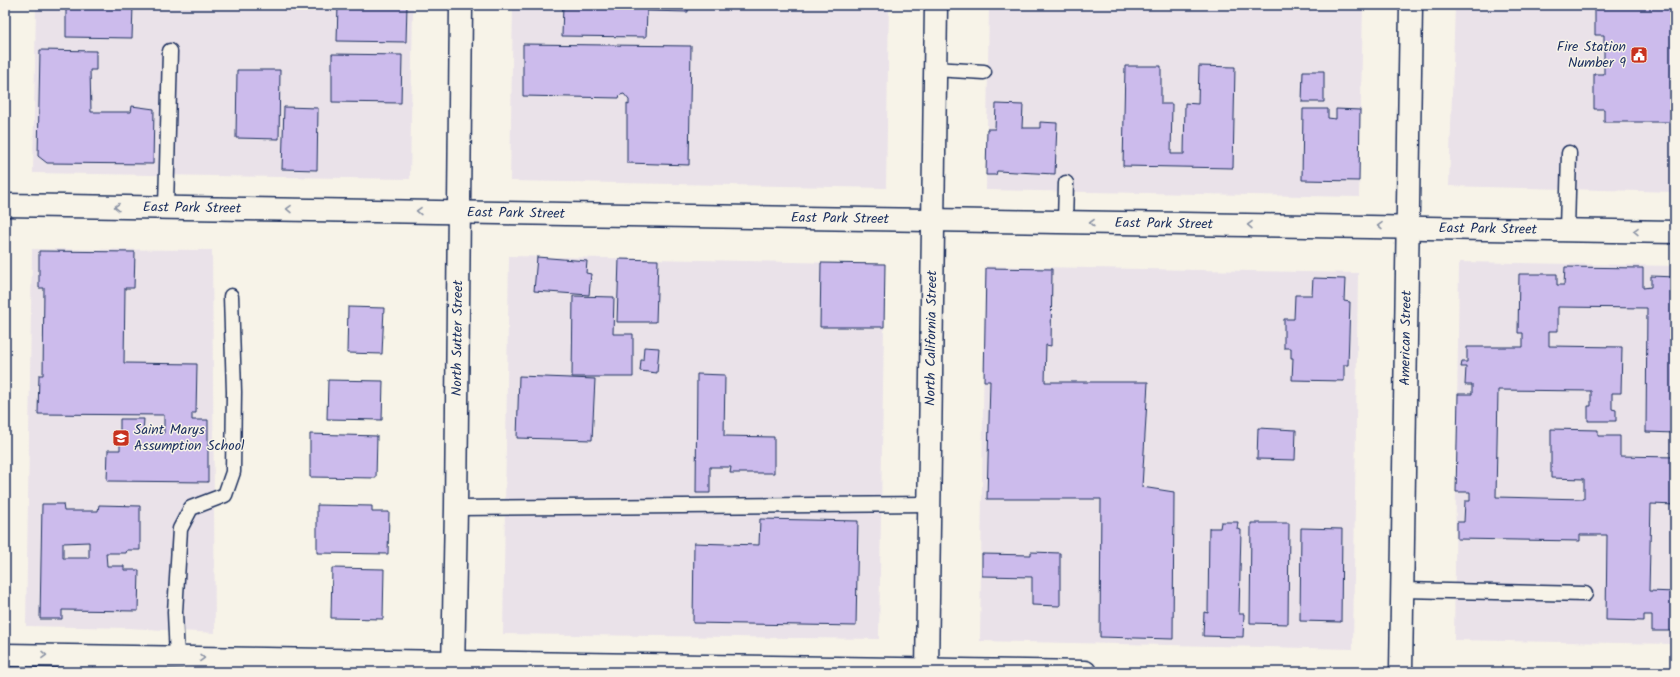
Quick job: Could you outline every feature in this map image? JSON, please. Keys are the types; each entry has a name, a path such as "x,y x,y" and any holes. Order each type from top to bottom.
{"street":[{"name":"North Sutter Street","path":"453,667 461,5"},
{"name":"North California Street","path":"927,671 936,5"},
{"name":"American Street","path":"1401,672 1411,5"},
{"name":"East Park Street","path":"5,205 458,211 1065,223 1675,232"},
{"path":"5,654 453,667 1085,672"}],"lane":[{"path":"166,207 170,51"},
{"path":"935,69 984,72"},
{"path":"1567,230 1569,153"},
{"path":"1065,223 1066,183"},
{"path":"177,658 175,612 180,529 191,508 225,494 233,472 234,392 231,296"},
{"path":"456,508 929,504"},
{"path":"1402,590 1584,594"}],"shaded area":[{"path":"36,5 413,5 410,179 33,173"},
{"path":"513,5 889,5 886,188 510,181"},
{"path":"989,5 1363,5 1359,197 986,190"},
{"path":"1455,5 1675,5 1675,192 1449,186"},
{"name":"Saint Marys Assumption School","path":"32,249 212,250 215,633 129,628 26,626"},
{"path":"509,256 885,264 879,639 503,634"},
{"path":"1459,262 1675,266 1675,644 1454,640"},
{"path":"985,266 1358,273 1353,649 980,641"}],"building":[{"path":"66,5 133,5 132,38 66,37"},
{"path":"338,5 407,5 406,42 337,41"},
{"path":"563,5 688,5 688,12 647,11 646,37 562,36"},
{"name":"Fire Station Number 9","path":"1595,5 1675,5 1675,122 1604,122 1604,109 1594,109 1594,74 1604,74 1604,35 1595,35"},
{"path":"523,44 691,46 689,165 627,163 627,104 629,105 629,100 624,94 620,95 619,98 523,96"},
{"path":"40,50 96,51 96,70 90,70 91,112 131,112 132,106 154,109 153,164 47,163 38,156"},
{"path":"332,54 402,55 401,103 332,102"},
{"path":"1125,66 1161,66 1161,104 1172,104 1171,154 1184,154 1185,103 1198,104 1199,66 1235,67 1233,168 1123,166"},
{"path":"237,70 280,70 279,139 236,138"},
{"path":"1303,71 1324,71 1324,102 1302,102"},
{"path":"996,104 1023,105 1022,128 1040,128 1040,122 1057,123 1055,174 997,171 996,175 986,175 987,129 995,129"},
{"path":"284,107 318,108 317,170 282,169"},
{"path":"1303,109 1328,109 1328,118 1336,119 1336,109 1360,110 1359,181 1302,180"},
{"path":"39,251 135,252 134,288 125,288 124,363 197,364 196,413 192,413 192,420 208,420 208,482 107,481 108,450 120,450 120,419 144,419 143,433 164,433 164,415 38,414 39,375 43,375 44,288 39,288"},
{"path":"537,257 587,261 586,273 591,274 589,295 534,291"},
{"path":"619,259 658,260 656,322 617,322"},
{"path":"821,263 885,264 884,327 820,327"},
{"path":"1565,267 1643,268 1643,288 1651,287 1651,276 1675,277 1675,433 1646,432 1647,308 1558,307 1558,331 1549,331 1549,346 1622,347 1621,393 1612,393 1612,409 1616,410 1616,421 1588,421 1588,406 1591,406 1591,391 1498,390 1496,497 1584,499 1584,479 1551,478 1551,429 1598,430 1598,436 1620,436 1620,456 1675,457 1675,505 1651,504 1649,591 1675,592 1675,631 1652,631 1652,615 1644,615 1644,621 1606,620 1607,535 1580,535 1580,541 1457,539 1457,522 1464,522 1465,501 1470,501 1470,492 1456,492 1458,394 1472,394 1472,385 1465,385 1466,367 1461,367 1462,362 1467,362 1467,347 1523,347 1523,333 1518,333 1519,274 1557,274 1557,285 1564,285"},
{"path":"986,268 1052,269 1051,346 1046,345 1045,382 1148,382 1142,487 1174,492 1173,639 1100,637 1101,499 987,499 990,381 984,381"},
{"path":"1313,278 1345,279 1344,301 1350,302 1348,365 1344,365 1344,381 1292,380 1293,358 1291,358 1291,348 1284,348 1284,319 1294,319 1295,295 1312,295"},
{"path":"573,296 614,297 613,334 633,334 633,377 572,377"},
{"path":"348,307 384,308 382,354 347,353"},
{"path":"644,347 659,348 657,373 640,371"},
{"path":"697,374 725,375 724,436 774,437 774,473 730,473 731,467 710,467 710,493 696,493"},
{"path":"519,376 595,379 592,440 517,438"},
{"path":"328,380 383,381 382,420 327,419"},
{"path":"1258,428 1296,430 1295,460 1257,459"},
{"path":"310,434 377,436 376,478 310,477"},
{"path":"42,504 63,504 64,511 98,511 99,505 140,506 140,550 127,550 126,553 106,553 107,566 124,566 124,570 139,570 138,611 62,610 62,619 40,619","holes":["89,542 89,558 63,558 63,543"]},
{"path":"317,505 372,506 372,512 389,512 388,554 317,553"},
{"path":"760,519 858,521 856,626 693,623 694,543 759,545"},
{"path":"1221,522 1238,522 1237,529 1241,530 1239,614 1244,614 1243,637 1203,636 1204,612 1208,613 1209,528 1220,528"},
{"path":"1251,523 1289,523 1288,624 1250,623"},
{"path":"1301,528 1342,529 1341,622 1300,621"},
{"path":"1031,552 1060,553 1060,606 1032,605 1032,577 982,576 982,554 1031,555"},
{"path":"332,568 384,569 383,619 331,618"}],"place":[{"name":"Fire Station Number 9","path":"1639,55"},
{"name":"Saint Marys Assumption School","path":"121,438"}]}
